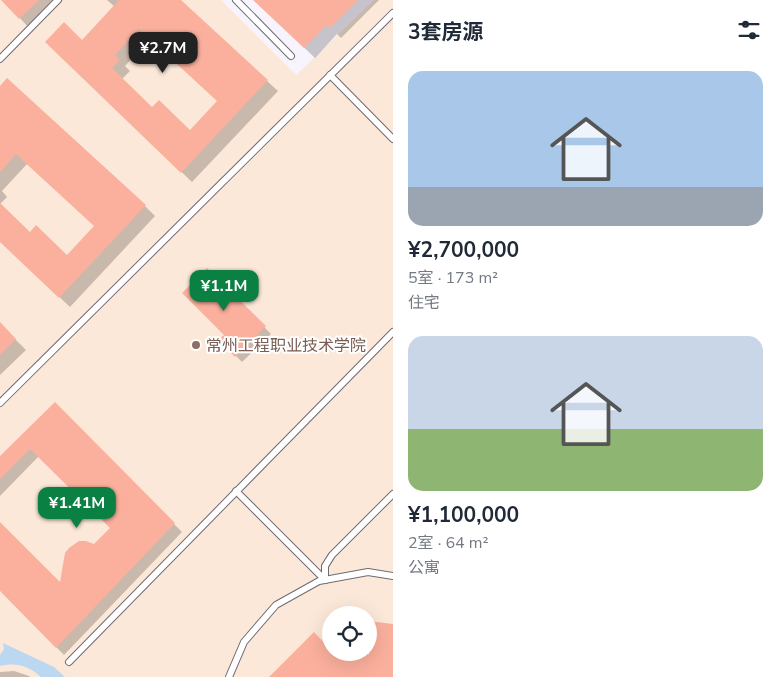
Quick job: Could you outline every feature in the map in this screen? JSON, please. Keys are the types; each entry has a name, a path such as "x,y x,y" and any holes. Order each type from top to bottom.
{"lane":[{"path":"0,59 58,0"},
{"path":"236,0 291,56"},
{"path":"0,404 393,13"},
{"path":"330,76 393,139"},
{"path":"69,662 393,332"},
{"path":"236,492 325,580"},
{"path":"325,580 325,566 332,555 393,494"},
{"path":"229,677 244,642 276,605 319,581 368,572 393,576"}],"shaded area":[{"name":"常州工程职业技术学院","path":"0,0 221,0 296,75 374,0 393,0 393,677 0,677"}],"water":[{"path":"3,643 54,667 65,677 41,677 32,670 22,666 11,664 0,666 0,655 4,649"}],"building":[{"path":"1,0 39,0 19,19"},
{"path":"119,0 181,0 268,80 181,173 45,42 64,22 82,40","holes":["139,29 217,101 190,130 159,100 152,107 112,68 120,60 115,55"]},
{"path":"253,0 358,0 330,28 326,25 304,48"},
{"path":"7,78 146,205 59,298 0,242 0,203 30,232 36,225 67,255 94,226 16,154 0,172 0,86"},
{"path":"207,268 266,326 235,357 218,340 224,335 182,293"},
{"path":"0,322 16,339 0,355"},
{"path":"55,402 175,523 56,648 0,591 0,522 60,582 65,553 69,548 79,541 94,544 110,528 30,449 0,479 0,456"},
{"path":"377,622 393,624 393,677 269,677 314,632 322,640 322,661 377,661"}],"place":[{"name":"常州工程职业技术学院","path":"196,345"}]}
